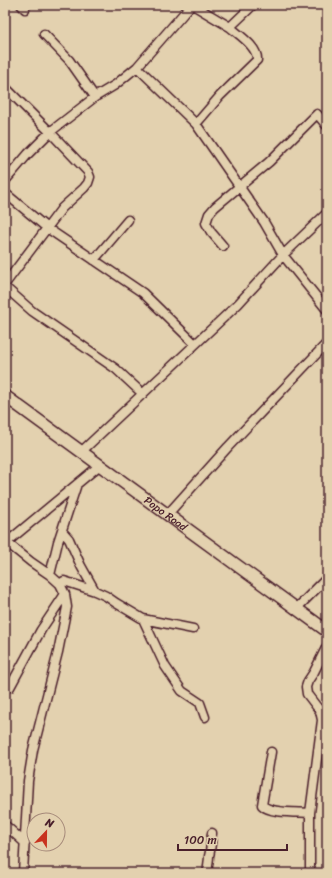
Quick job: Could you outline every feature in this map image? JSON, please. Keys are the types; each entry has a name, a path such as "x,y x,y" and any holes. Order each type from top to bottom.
{"main road":[{"name":"Popo Road","path":"5,396 327,631"}],"street":[{"path":"5,181 28,154 50,132 95,97 116,85 137,66 192,5 230,27 254,48 258,55 257,60 220,96 196,124"},
{"path":"230,27 252,5"},
{"path":"44,34 68,60 95,97"},
{"path":"137,66 196,124 264,222 283,254 327,310"},
{"path":"5,87 88,172 90,178 84,188 62,208 5,285 32,310 116,369 143,394"},
{"path":"223,246 211,232 206,223 209,214 215,207 269,162 317,114 327,126"},
{"path":"5,193 47,228 143,293 195,344"},
{"path":"82,451 238,304 283,254 327,213"},
{"path":"94,260 128,220"},
{"path":"167,515 228,447 327,343"},
{"path":"23,873 28,781 33,750 58,652 67,607 65,594 60,584 6,542 100,465"},
{"path":"50,575 58,542 77,484"},
{"path":"62,530 70,539 81,566 95,591"},
{"path":"296,609 327,578"},
{"path":"60,584 64,581 95,591 106,596 143,619 192,629"},
{"path":"10,687 41,630 65,594"},
{"path":"143,619 165,666 182,691 200,703 205,717"},
{"path":"310,873 310,813 322,720 320,711 307,694 306,687 327,646"},
{"path":"271,752 262,805 269,810 310,813"},
{"path":"5,825 25,843"},
{"path":"208,873 207,868 212,833"}]}
